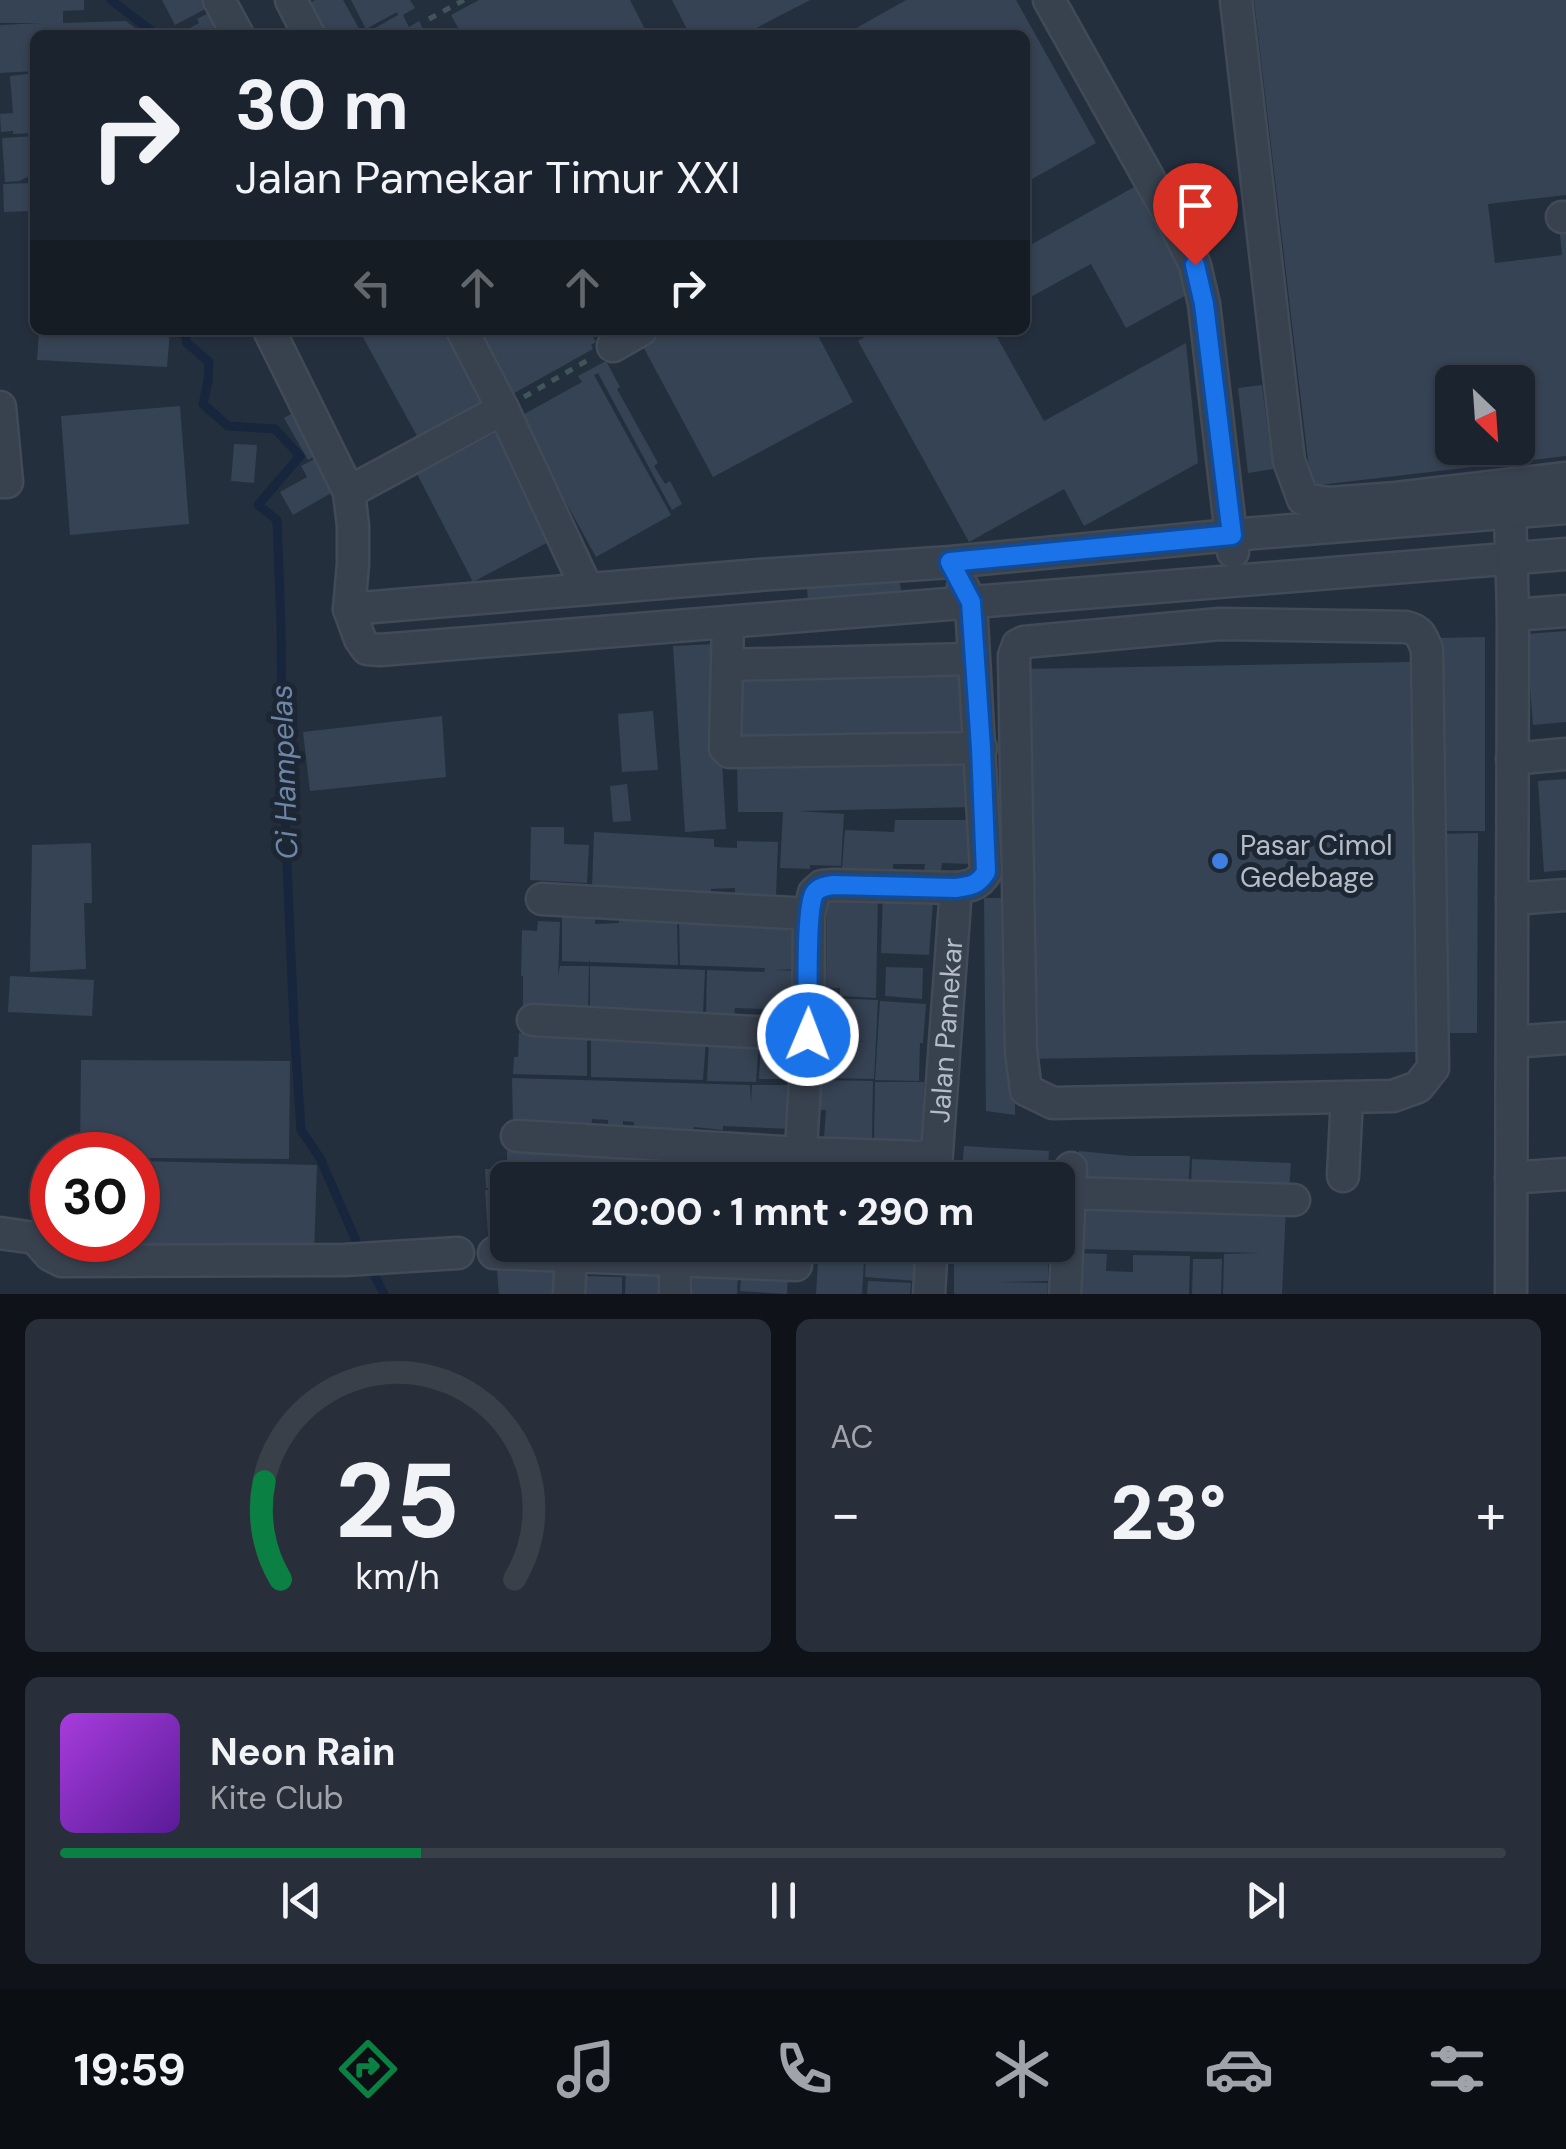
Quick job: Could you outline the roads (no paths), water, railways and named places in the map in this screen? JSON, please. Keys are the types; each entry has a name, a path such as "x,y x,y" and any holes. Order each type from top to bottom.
{"street":[{"path":"219,0 235,30"},
{"path":"291,0 306,30"},
{"path":"1049,0 1195,265 1204,304 1232,535 1220,624"},
{"path":"1236,0 1289,461 1303,499 1329,502 1396,498 1566,478"},
{"path":"272,335 350,492 353,564 349,609 367,649 1566,554"},
{"path":"465,335 587,590"},
{"path":"613,346 632,335"},
{"path":"0,408 6,482 0,482"},
{"path":"350,492 503,409"},
{"path":"349,609 1566,508"},
{"path":"1510,512 1511,1294"},
{"path":"800,1162 808,1035 809,914 814,893 822,886 973,886 986,872 971,602 950,562"},
{"path":"1512,615 1566,611"},
{"path":"728,622 726,748 734,754 981,748"},
{"path":"1220,624 1406,627 1421,636 1426,650 1433,1068 1418,1086 1392,1096 1348,1097 1053,1103 1026,1090 1021,1051 1014,656 1018,645 1220,624"},
{"path":"727,665 974,658"},
{"path":"1512,759 1566,754"},
{"name":"Jalan Pamekar","path":"936,1162 956,888"},
{"path":"1512,899 1566,895"},
{"path":"542,899 809,914"},
{"path":"533,1020 808,1035"},
{"path":"1512,1042 1566,1038"},
{"path":"1343,1176 1348,1097"},
{"path":"517,1136 762,1162"},
{"path":"862,1162 924,1158 929,1162"},
{"path":"1511,1178 1566,1174"},
{"path":"1065,1294 1071,1180 1294,1200"},
{"path":"0,1233 35,1238 50,1255 62,1261 344,1260 458,1253"},
{"path":"570,1294 571,1262"},
{"path":"675,1262 675,1294"},
{"path":"692,1262 796,1268"},
{"path":"929,1294 931,1262"}],"waterway":[{"name":"Ci Hampelas","path":"111,0 150,30"},
{"name":"Ci Hampelas","path":"185,335 187,343 209,362 203,404 228,426 275,429 300,456 258,505 277,520 282,748 301,1130 320,1158 361,1252"},
{"name":"Ci Hampelas","path":"369,1265 384,1294"}],"place":[{"name":"Pasar Cimol Gedebage","path":"1220,861"}]}
